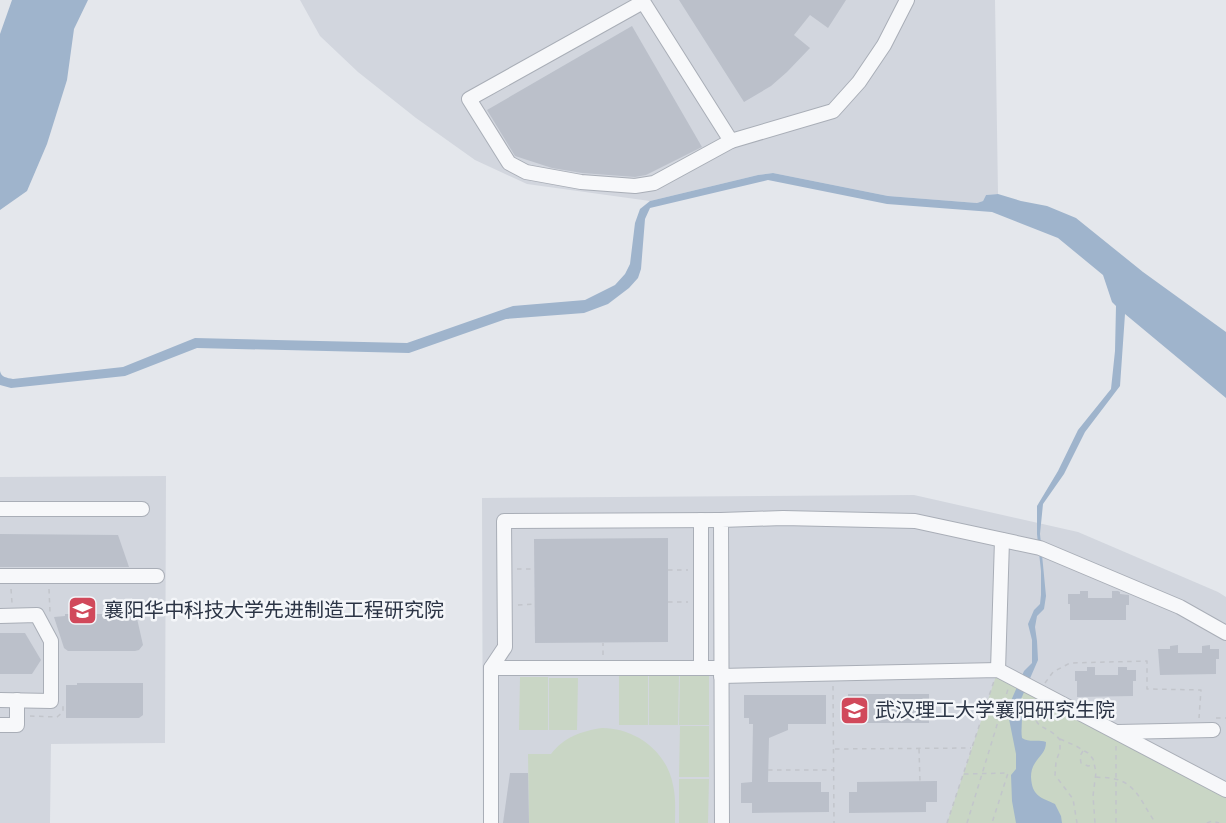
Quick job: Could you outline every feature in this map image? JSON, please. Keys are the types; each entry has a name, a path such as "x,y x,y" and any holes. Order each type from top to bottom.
{"street":[{"path":"730,141 643,1 469,99 508,163 526,172 581,182 635,186 654,183 730,141 833,111 859,82 884,45 907,0"},
{"path":"0,509 142,509"},
{"path":"491,823 491,668 505,647 504,521 783,518 915,521 1040,548 1180,607 1226,633"},
{"path":"701,520 701,668"},
{"path":"721,520 722,823"},
{"path":"998,670 1002,540"},
{"path":"5,576 157,576"},
{"path":"0,700 51,700 51,641 38,615 6,616"},
{"path":"491,668 701,668 721,672 833,674 998,670 1226,790"},
{"path":"0,726 17,725 16,700"},
{"path":"1116,732 1211,724"}],"path":[{"path":"504,569 534,569"},
{"path":"668,570 701,570"},
{"path":"5,576 6,616"},
{"path":"668,603 701,603"},
{"path":"505,605 534,604"},
{"path":"1077,823 1073,799 1056,775 1056,762 1060,750 1059,738 1056,733 1036,721 1034,713 1039,692 1053,672 1070,663 1147,661 1147,689 1201,690 1199,718"},
{"path":"947,823 998,670"},
{"path":"833,674 834,823"},
{"path":"967,823 1012,678"},
{"path":"1211,724 1226,718"},
{"path":"1116,732 1116,823"},
{"path":"1059,738 1088,753 1093,759 1096,772 1093,796 1095,823"},
{"path":"919,748 920,782"},
{"path":"834,749 972,748"},
{"path":"1083,750 1080,756 1081,763 1088,766 1094,765"},
{"path":"768,770 834,770"},
{"path":"963,774 1008,773 992,823"},
{"path":"1095,777 1116,779 1130,785 1156,823"},
{"path":"1207,823 1212,821 1219,823"}],"shaded area":[{"path":"300,0 995,0 998,194 986,195 983,201 977,203 888,196 773,173 650,201 527,184 475,160 416,118 358,72 320,36"},
{"name":"襄阳华中科技大学先进制造工程研究院","path":"166,476 165,743 51,744 50,823 0,823 0,477"},
{"name":"武汉理工大学襄阳研究生院","path":"914,495 1078,532 1226,597 1226,823 483,823 482,498"}],"green space":[{"path":"998,670 1226,790 1226,823 947,823"},
{"path":"619,674 648,674 648,725 619,725"},
{"path":"649,674 679,674 678,725 649,725"},
{"path":"680,674 709,674 709,725 679,725"},
{"path":"520,677 548,677 548,730 519,730"},
{"path":"549,678 578,678 577,730 549,730"},
{"path":"680,726 709,726 709,777 679,777"},
{"path":"602,728 627,732 638,737 657,752 670,773 675,799 675,823 529,823 528,754 551,754 562,743 574,736"},
{"path":"679,779 709,779 708,823 679,823"}],"water":[{"path":"12,0 88,0 74,29 67,80 47,144 27,191 0,210 0,34"},
{"path":"773,173 888,196 977,203 983,201 986,195 998,194 1047,206 1076,218 1143,272 1226,332 1226,398 1125,314 1120,386 1085,432 1064,474 1043,504 1040,534 1046,596 1044,609 1037,616 1035,627 1038,660 1018,706 1022,718 1022,738 1046,742 1044,751 1032,770 1033,788 1041,797 1055,804 1062,823 1016,823 1011,775 1016,769 1016,754 1008,714 1010,703 1024,671 1032,663 1032,640 1028,624 1034,610 1040,604 1041,595 1037,506 1058,471 1078,430 1111,389 1116,306 1112,302 1103,275 1058,238 992,212 887,204 768,180 650,208 645,219 641,269 638,278 608,304 584,313 506,319 409,353 197,348 125,376 11,388 0,385 0,371 3,376 13,379 123,367 195,338 407,343 513,306 585,300 615,285 625,274 630,264 635,223 640,209 650,201"}],"building":[{"path":"679,0 846,0 828,28 810,15 794,35 810,48 771,86 744,102"},
{"path":"632,26 702,147 646,175 635,177 552,168 515,156 487,110"},
{"path":"0,534 118,535 129,567 0,567"},
{"path":"668,538 668,642 535,643 534,539"},
{"path":"1080,591 1088,591 1088,598 1112,598 1112,591 1129,595 1126,620 1070,620 1068,594 1080,594"},
{"path":"65,614 136,614 143,645 135,651 68,651 64,648 54,617 65,616"},
{"path":"0,633 25,633 41,660 32,674 0,674"},
{"path":"1178,645 1178,653 1202,653 1202,646 1210,645 1210,649 1219,649 1216,674 1160,675 1158,649 1170,649 1170,646"},
{"path":"1087,667 1095,667 1095,675 1118,675 1118,667 1136,670 1133,696 1077,697 1075,671 1087,671"},
{"path":"77,683 143,683 143,715 139,718 66,718 66,685 77,685"},
{"path":"848,694 929,694 929,723 852,723 852,717 848,717"},
{"path":"744,695 826,695 826,724 788,724 788,730 769,738 768,782 821,782 821,792 829,792 829,812 752,813 752,803 741,803 741,783 752,782 753,724 749,724 749,718 744,718"},
{"path":"510,773 528,773 529,823 503,823"},
{"path":"937,781 937,802 926,802 926,812 849,813 849,792 857,792 857,782"}],"place":[{"name":"襄阳华中科技大学先进制造工程研究院","path":"83,610"},
{"name":"武汉理工大学襄阳研究生院","path":"854,710"}]}
